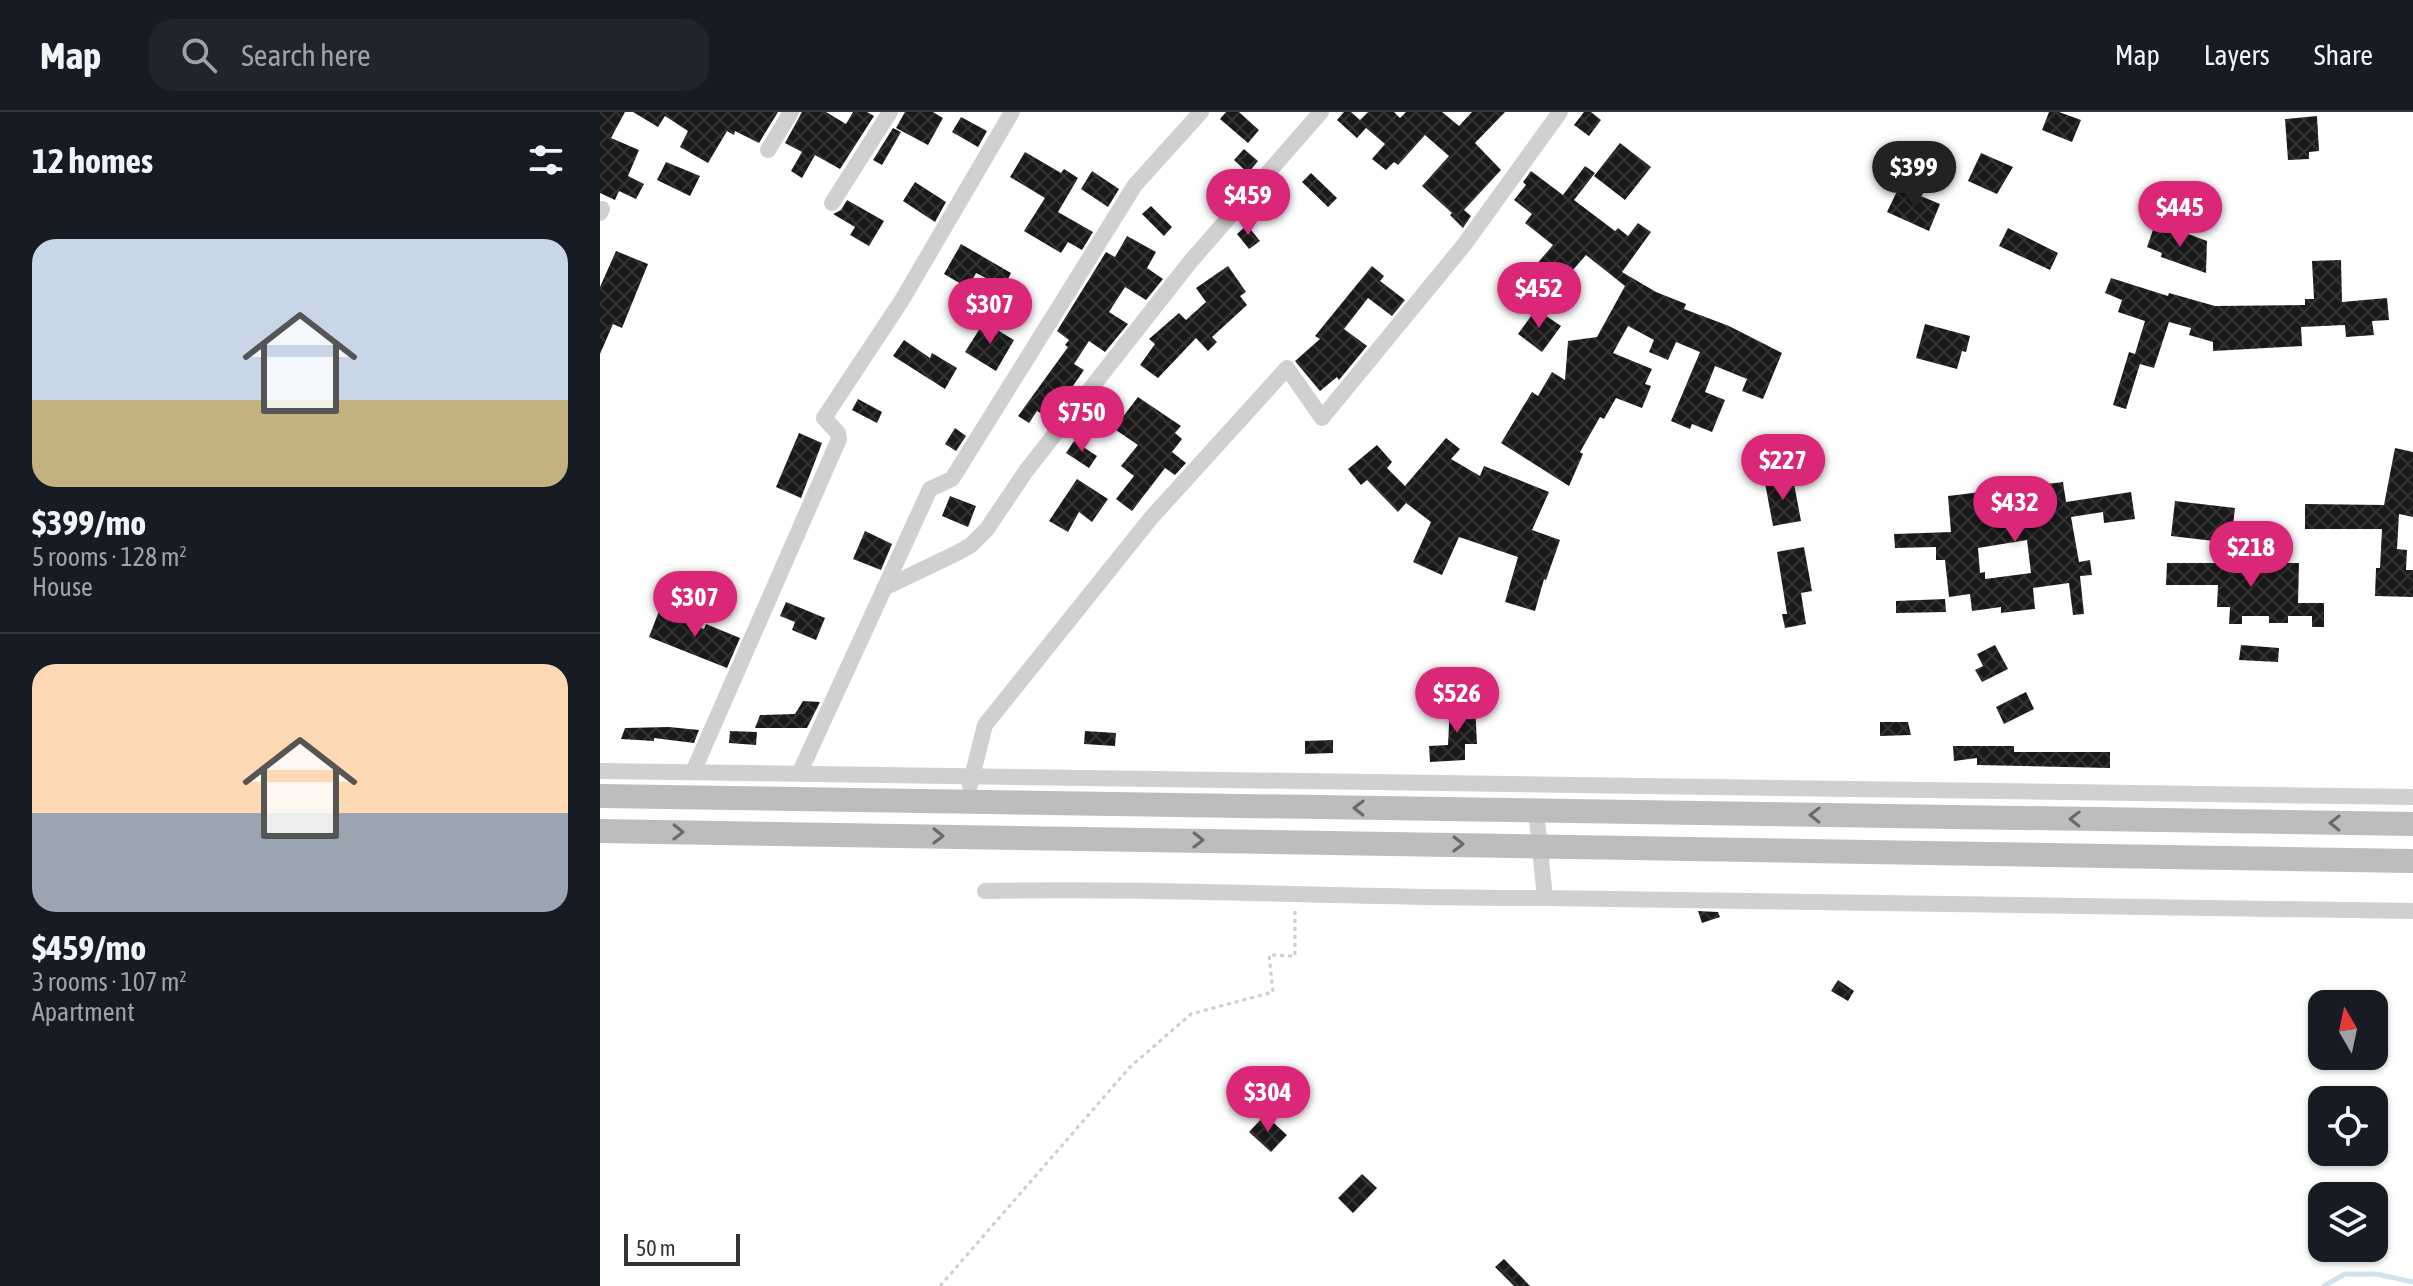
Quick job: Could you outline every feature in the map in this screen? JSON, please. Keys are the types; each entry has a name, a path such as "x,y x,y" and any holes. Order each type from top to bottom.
{"main road":[{"path":"600,796 2413,824"},
{"path":"761,833 763,798"},
{"path":"600,831 2413,861"}],"street":[{"path":"768,150 791,112"},
{"path":"832,203 890,112"},
{"path":"693,772 839,439 838,433 824,418 910,287 1012,112"},
{"path":"799,774 930,489 952,479 1135,185 1201,112"},
{"path":"884,588 971,545 987,529 1026,471 1190,262 1321,112"},
{"path":"969,802 970,777 985,725 1151,518 1287,368 1322,418 1464,245 1560,112"},
{"path":"600,771 2413,797"},
{"path":"1536,810 1545,898"},
{"path":"985,891 2413,911"}],"path":[{"path":"940,1286 1130,1067 1191,1014 1273,992 1269,955 1295,956 1295,894"}],"building":[{"path":"600,112 625,112 611,138 639,150 628,176 644,184 636,199 619,191 615,200 600,193"},
{"path":"633,112 778,112 759,143 735,131 734,135 727,131 708,163 680,147 688,131 665,116 658,127"},
{"path":"802,112 826,112 846,124 853,112 867,112 874,116 840,169 815,155 802,178 791,171 802,152 785,143"},
{"path":"905,112 933,112 943,118 928,145 896,128"},
{"path":"1226,112 1239,112 1259,130 1248,143 1220,119"},
{"path":"1344,112 1351,112 1360,120 1368,112 1394,112 1400,118 1406,112 1442,112 1459,126 1472,112 1505,112 1475,143 1501,170 1464,210 1471,216 1463,228 1450,215 1452,213 1422,186 1449,156 1425,135 1398,165 1394,162 1386,170 1372,159 1385,144 1366,128 1357,138 1337,120"},
{"path":"1584,112 1591,112 1601,120 1589,136 1574,125"},
{"path":"2049,112 2059,112 2081,120 2072,142 2042,130"},
{"path":"2317,116 2319,151 2309,152 2309,159 2288,160 2285,119"},
{"path":"961,117 987,131 978,147 952,132"},
{"path":"893,128 901,132 882,165 873,160"},
{"path":"1620,143 1651,167 1625,200 1594,176"},
{"path":"1244,149 1258,161 1248,173 1234,160"},
{"path":"1025,152 1061,173 1064,169 1078,178 1058,212 1093,232 1082,250 1068,242 1061,253 1024,231 1045,198 1010,177"},
{"path":"1981,153 2013,167 1997,194 1968,181"},
{"path":"666,162 700,176 690,196 657,180"},
{"path":"1585,166 1595,173 1574,200 1615,231 1618,228 1628,236 1638,223 1651,232 1622,272 1656,292 1686,304 1684,309 1729,326 1782,353 1763,399 1742,391 1747,379 1715,366 1705,392 1725,400 1712,432 1692,424 1690,429 1671,421 1700,352 1676,342 1668,360 1649,352 1654,340 1628,326 1613,353 1652,369 1645,384 1651,386 1642,408 1616,398 1604,419 1600,417 1580,452 1583,454 1569,486 1501,443 1532,392 1538,396 1552,372 1565,380 1568,341 1597,337 1625,286 1586,255 1551,295 1528,274 1553,245 1525,223 1532,214 1514,200 1526,185 1523,182 1531,171 1563,195"},
{"path":"1092,171 1119,189 1108,207 1081,189"},
{"path":"1311,173 1337,198 1328,207 1302,182"},
{"path":"915,182 946,202 935,222 903,201"},
{"path":"1899,187 1940,204 1929,231 1887,212"},
{"path":"847,200 884,221 869,246 850,235 855,227 833,214 841,210"},
{"path":"1151,206 1172,227 1164,236 1142,214"},
{"path":"1247,225 1260,241 1249,249 1237,234"},
{"path":"2154,227 2182,237 2183,232 2207,241 2206,273 2161,257 2162,253 2147,247"},
{"path":"2008,228 2058,253 2050,270 1999,246"},
{"path":"1127,236 1156,252 1147,268 1163,279 1146,300 1125,287 1109,312 1128,324 1105,352 1089,341 1074,364 1084,370 1050,419 1037,411 1029,423 1018,416 1068,347 1065,345 1069,340 1057,331 1106,252 1115,257"},
{"path":"961,244 1011,273 1004,287 976,273 968,288 944,274"},
{"path":"616,251 648,264 622,328 613,324 600,354 600,287"},
{"path":"2341,260 2342,302 2387,298 2389,320 2372,321 2374,335 2346,337 2345,325 2301,327 2302,346 2213,351 2213,342 2189,335 2191,328 2169,322 2154,368 2140,364 2126,409 2113,405 2129,352 2135,354 2145,321 2118,312 2122,300 2105,293 2111,278 2168,296 2169,293 2215,306 2305,305 2305,299 2314,299 2312,261"},
{"path":"1228,266 1246,292 1240,296 1247,305 1212,337 1217,342 1208,351 1196,338 1158,378 1140,365 1155,344 1149,339 1179,313 1186,320 1206,302 1196,288"},
{"path":"1372,266 1384,276 1380,281 1405,300 1392,316 1368,298 1344,329 1367,346 1339,380 1337,377 1320,391 1295,361 1320,339 1315,336"},
{"path":"1536,309 1561,326 1542,352 1518,334"},
{"path":"984,322 1014,340 996,371 965,352"},
{"path":"1925,324 1970,336 1957,369 1916,358"},
{"path":"904,340 930,358 932,353 957,368 945,389 893,356"},
{"path":"1138,397 1181,426 1175,433 1182,439 1172,452 1186,463 1175,475 1165,468 1132,511 1116,499 1134,476 1121,466 1138,445 1107,424 1115,412 1122,418"},
{"path":"858,399 882,412 877,423 852,410"},
{"path":"955,428 966,436 956,451 945,444"},
{"path":"799,433 822,443 801,498 776,487"},
{"path":"1446,438 1460,449 1451,459 1480,476 1484,466 1549,492 1532,530 1560,540 1535,611 1505,602 1518,557 1459,537 1442,575 1413,562 1431,522 1406,503 1398,512 1367,480 1361,485 1348,469 1377,445 1392,462 1387,468 1405,486"},
{"path":"1074,441 1097,456 1089,468 1066,453"},
{"path":"2395,448 2413,452 2413,517 2399,514 2397,549 2407,550 2406,570 2413,570 2413,597 2375,596 2382,529 2305,529 2305,504 2384,505"},
{"path":"1793,478 1801,521 1773,526 1765,483"},
{"path":"1077,479 1108,499 1092,522 1079,512 1068,532 1049,521"},
{"path":"2063,482 2066,502 2131,492 2135,519 2104,523 2103,512 2071,517 2079,562 2090,560 2092,575 2080,576 2084,614 2073,615 2069,583 2033,588 2035,609 2001,613 2001,607 1972,611 1970,594 1949,597 1945,560 1936,560 1936,547 1895,548 1894,534 1951,532 1948,496","holes":["2027,540 2031,573 1985,579 1985,572 1980,573 1978,548"]},
{"path":"950,496 976,506 968,527 942,516"},
{"path":"2175,501 2235,508 2231,543 2171,536"},
{"path":"865,531 892,544 881,570 853,559"},
{"path":"1804,547 1812,591 1801,593 1806,624 1785,628 1782,614 1787,614 1777,552"},
{"path":"2167,563 2299,563 2298,603 2324,603 2324,627 2312,627 2312,616 2288,616 2288,623 2269,623 2269,616 2242,616 2242,624 2229,624 2230,607 2217,607 2218,585 2166,585"},
{"path":"1945,599 1946,612 1896,613 1896,601"},
{"path":"786,602 825,618 816,640 792,630 795,622 780,616"},
{"path":"659,611 704,629 706,624 740,638 727,668 649,637"},
{"path":"1995,645 2008,669 1982,682 1975,670 1983,666 1977,654"},
{"path":"2241,645 2279,648 2278,662 2239,660"},
{"path":"2026,692 2034,709 2004,724 1996,707"},
{"path":"803,701 820,702 807,728 755,728 760,715 795,714"},
{"path":"1475,704 1477,744 1465,744 1465,760 1430,762 1429,746 1448,745 1450,706"},
{"path":"1880,722 1908,722 1911,735 1880,736"},
{"path":"625,728 699,730 694,743 654,738 654,741 621,739"},
{"path":"730,731 757,732 756,745 729,743"},
{"path":"1085,731 1116,733 1115,746 1084,744"},
{"path":"1333,740 1333,753 1305,754 1305,741"},
{"path":"1953,746 2014,746 2014,752 2110,752 2110,768 1977,765 1977,758 1954,761"},
{"path":"1698,911 1718,912 1720,917 1702,923"},
{"path":"1838,980 1854,991 1848,1001 1831,991"},
{"path":"1265,1115 1287,1135 1271,1152 1249,1132"},
{"path":"1362,1174 1377,1188 1353,1213 1338,1198"},
{"path":"1504,1259 1530,1286 1514,1286 1495,1267"}],"waterway":[{"path":"2324,1286 2345,1274 2377,1274 2413,1282"}]}
